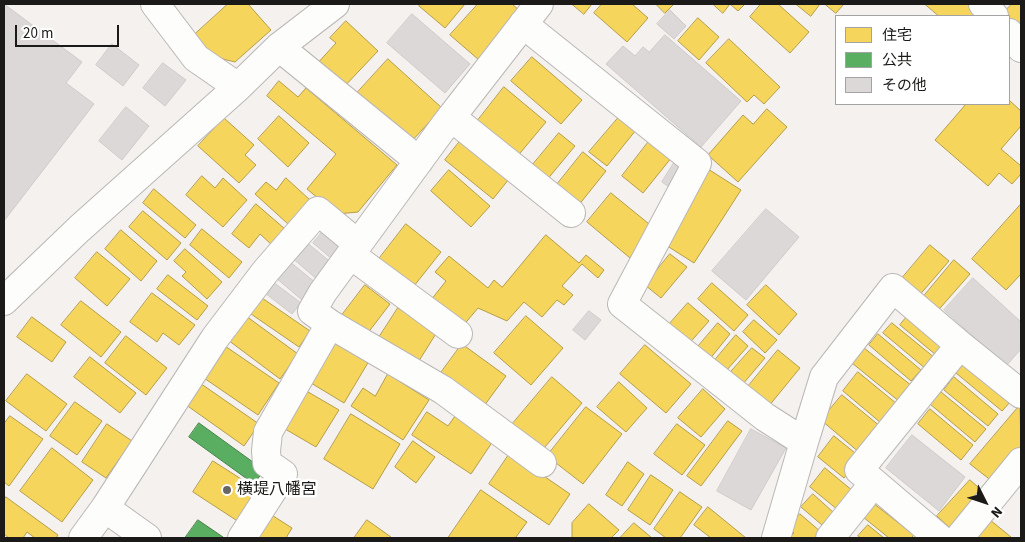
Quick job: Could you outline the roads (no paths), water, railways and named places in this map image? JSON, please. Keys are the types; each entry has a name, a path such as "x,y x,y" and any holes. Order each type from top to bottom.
{"street":[{"path":"155,4 196,58 238,87"},
{"path":"4,301 79,229 238,87 279,47 335,4"},
{"path":"983,4 993,15"},
{"path":"542,463 443,390 330,324 312,311 323,292 354,249 531,14 696,163 622,304 766,417 804,442"},
{"path":"1010,34 1021,48"},
{"path":"279,47 419,162"},
{"path":"452,117 571,213"},
{"path":"83,538 106,508 215,338 265,272 318,212 354,249 458,334"},
{"path":"776,538 824,377 893,288 1021,394"},
{"path":"242,538 283,474 267,463 268,432 330,324"},
{"path":"939,538 859,470 960,345"},
{"path":"959,538 1021,462"},
{"path":"830,538 874,483"},
{"path":"106,508 147,538"}],"place":[{"name":"横堤八幡宮","path":"227,490"}]}
